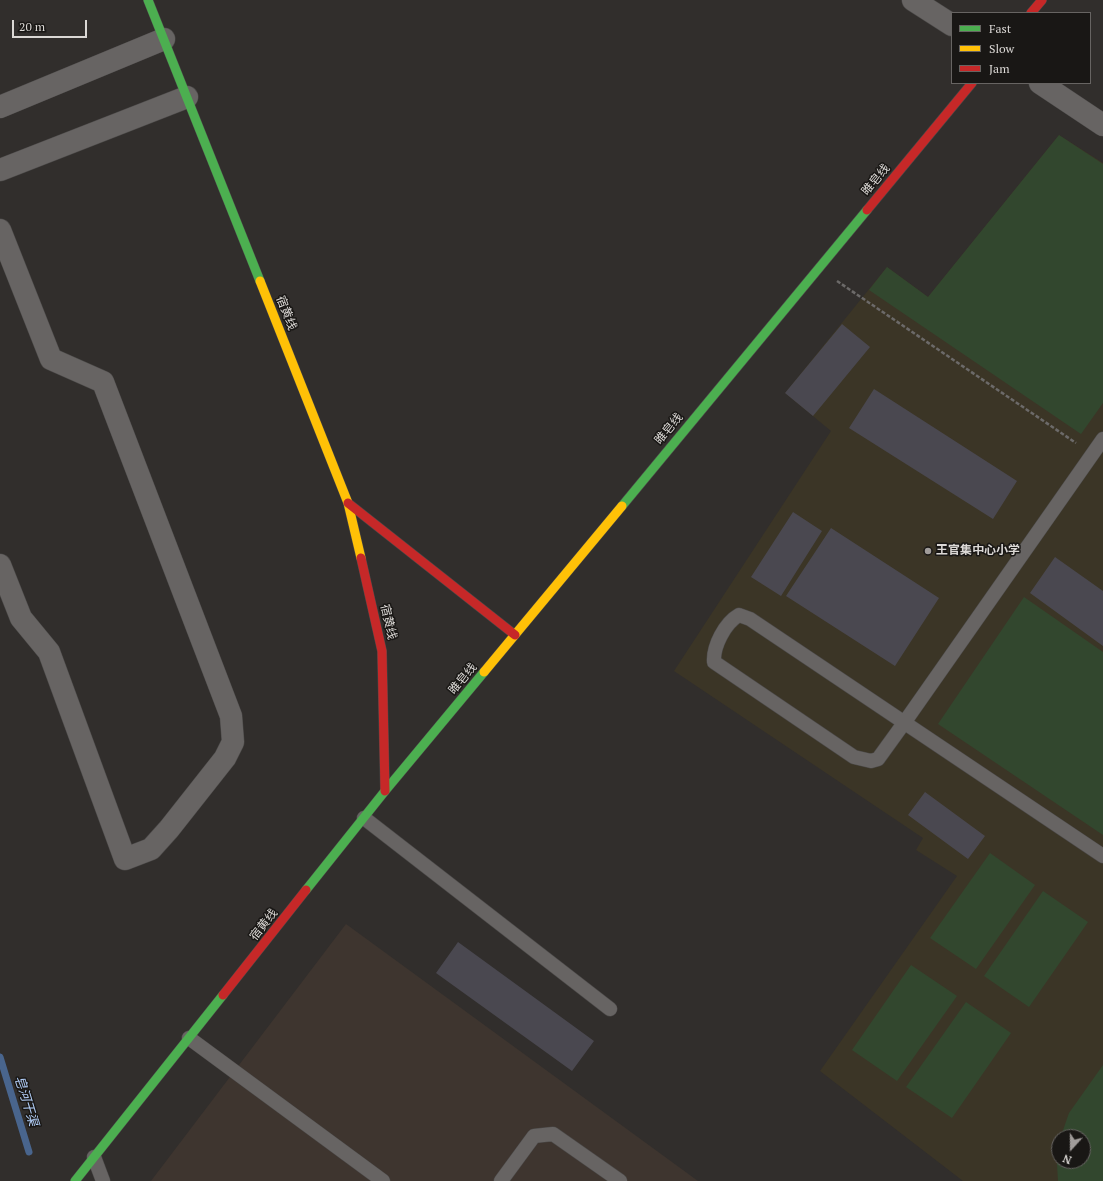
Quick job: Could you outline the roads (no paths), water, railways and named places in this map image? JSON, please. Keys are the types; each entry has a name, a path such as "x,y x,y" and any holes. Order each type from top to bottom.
{"main road":[{"name":"宿黄线","path":"75,1181 385,791 382,651 348,503 148,0"},
{"path":"1032,12 1042,0"},
{"name":"睢皂线","path":"385,791 971,84"},
{"path":"348,503 515,635"}],"street":[{"path":"913,0 951,24"},
{"path":"0,107 164,39"},
{"path":"1042,84 1103,125"},
{"path":"0,170 187,97"},
{"path":"0,230 51,359 103,382 231,716 233,742 225,758 151,849 125,859 49,652 21,618 0,565"}],"lane":[{"path":"1103,439 1092,454 904,723 878,760 867,761 854,757 714,662 714,649 732,619 739,615 750,619 904,723 1103,856"},
{"path":"364,818 610,1009"},
{"path":"189,1038 382,1181"},
{"path":"501,1181 534,1136 553,1134 620,1181"},
{"path":"94,1157 103,1181"}],"waterway":[{"name":"皂河干渠","path":"0,1057 29,1152"}],"place":[{"name":"王官集中心小学","path":"928,551"}]}
